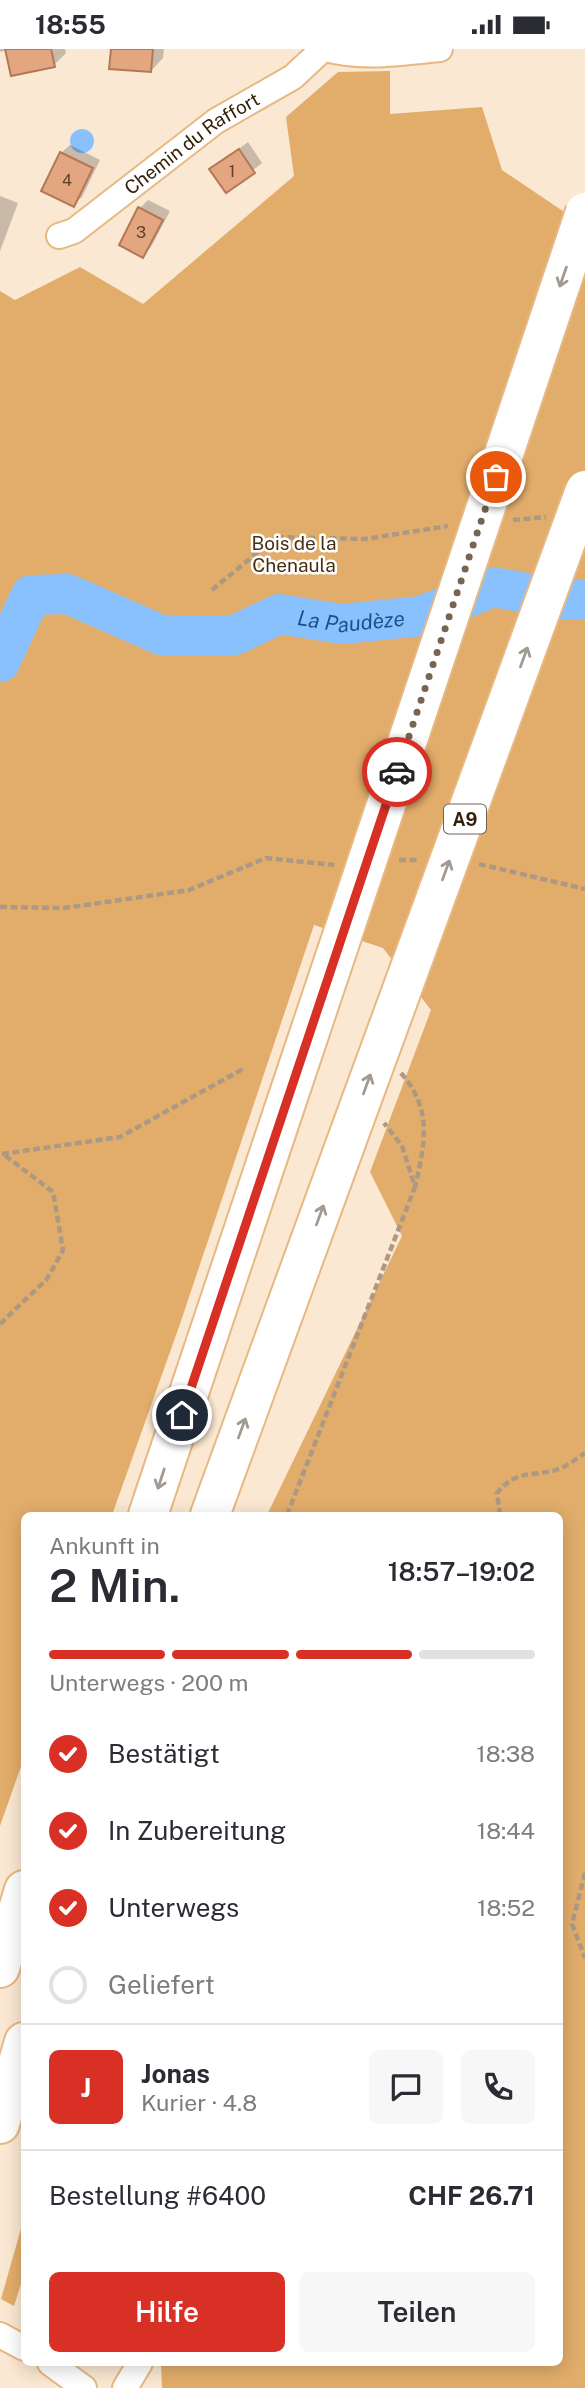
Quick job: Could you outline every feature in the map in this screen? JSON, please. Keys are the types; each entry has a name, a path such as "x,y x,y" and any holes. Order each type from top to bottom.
{"highway":[{"path":"149,1512 585,212"},
{"name":"A9","path":"211,1512 344,1148 572,503"},
{"path":"0,1968 21,1900"},
{"path":"0,2124 21,2052"}],"street":[{"path":"325,49 341,53 407,53 440,49"},
{"name":"Chemin du Raffort","path":"59,236 74,231 216,121 293,77 325,49"},
{"path":"0,2335 21,2346"},
{"path":"54,2366 83,2388"},
{"path":"125,2388 138,2366"}],"path":[{"path":"504,521 572,503"},
{"path":"212,590 276,537 365,539 450,526"},
{"path":"0,907 64,908 189,890 266,858 341,864"},
{"path":"390,860 427,861"},
{"path":"478,863 585,890"},
{"path":"1,1153 120,1136 243,1069"},
{"path":"288,1512 415,1187 402,1146 382,1120"},
{"path":"0,1324 47,1279 63,1250 53,1192 1,1153"},
{"path":"499,1512 497,1493 507,1480 525,1473 560,1469 585,1453"},
{"path":"585,1873 572,1924 585,1958"}],"green space":[{"name":"Bois de la Chenaula","path":"390,71 390,114 482,107 502,170 585,226 585,2388 162,2388 161,2366 563,2366 563,1512 268,1512 402,1236 370,1172 431,1010 383,948 314,925 180,1324 113,1512 21,1512 21,1766 0,1826 0,291 15,300 80,267 143,304 294,176 286,117 338,72"},
{"path":"21,2229 21,2284 14,2306 1,2299"}],"water":[{"path":"82,129 91,132 94,141 91,150 82,153 73,150 70,141 73,132"}],"building":[{"path":"5,49 51,49 55,67 11,76"},
{"path":"111,49 153,49 151,72 109,69"},
{"path":"239,149 255,173 226,193 209,169"},
{"path":"60,152 93,168 74,207 41,191"},
{"path":"138,207 163,220 143,258 119,245"}],"waterway":[{"name":"La Paudèze","path":"0,662 31,595 68,594 161,635 235,635 279,614 342,624 421,616 493,587 561,599 585,599"}],"way so far":[{"path":"397,772 496,477"}],"route":[{"path":"182,1415 397,772"}]}
